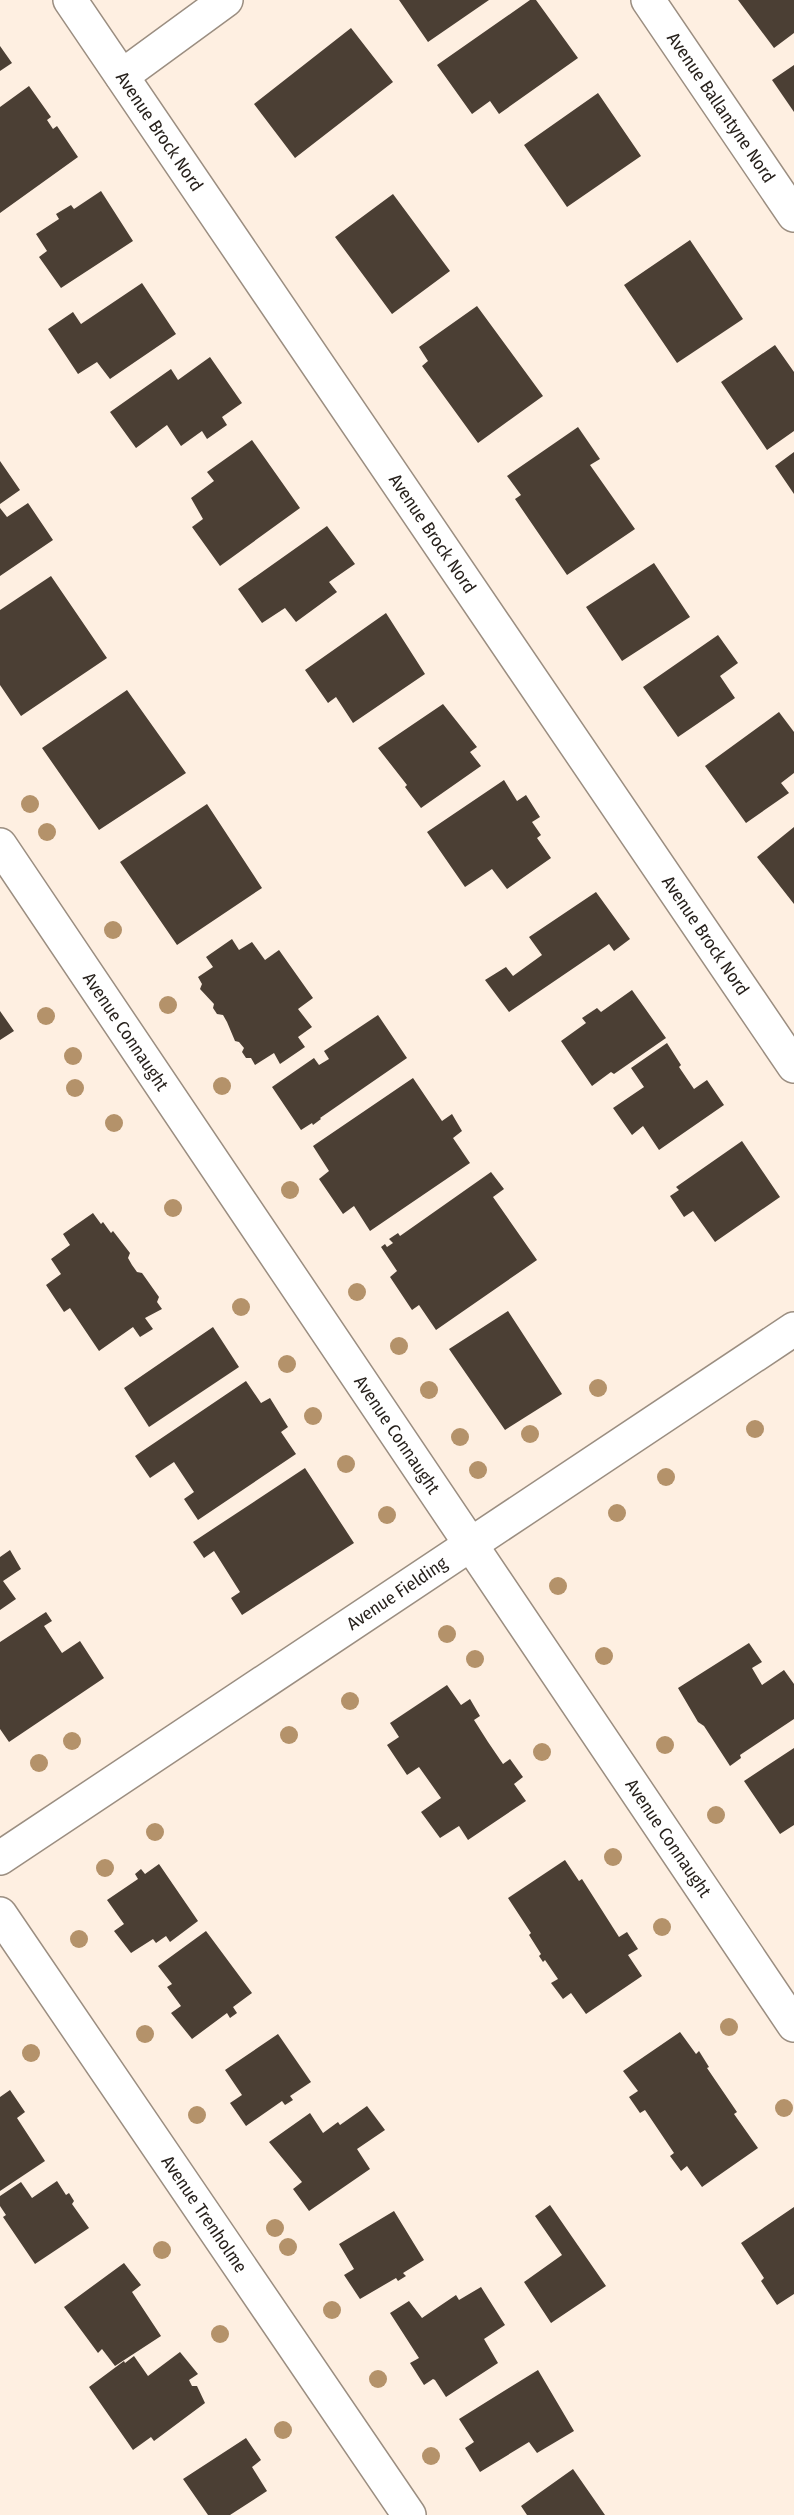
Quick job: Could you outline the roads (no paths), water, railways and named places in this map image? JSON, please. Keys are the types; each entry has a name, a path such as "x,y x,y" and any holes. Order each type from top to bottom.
{"street":[{"name":"Avenue Brock Nord","path":"70,0 794,1066"},
{"path":"122,76 226,0"},
{"name":"Avenue Ballantyne Nord","path":"648,0 794,215"},
{"name":"Avenue Connaught","path":"0,845 794,2025"},
{"name":"Avenue Fielding","path":"0,1858 794,1329"},
{"name":"Avenue Trenholme","path":"0,1914 409,2515"}]}
